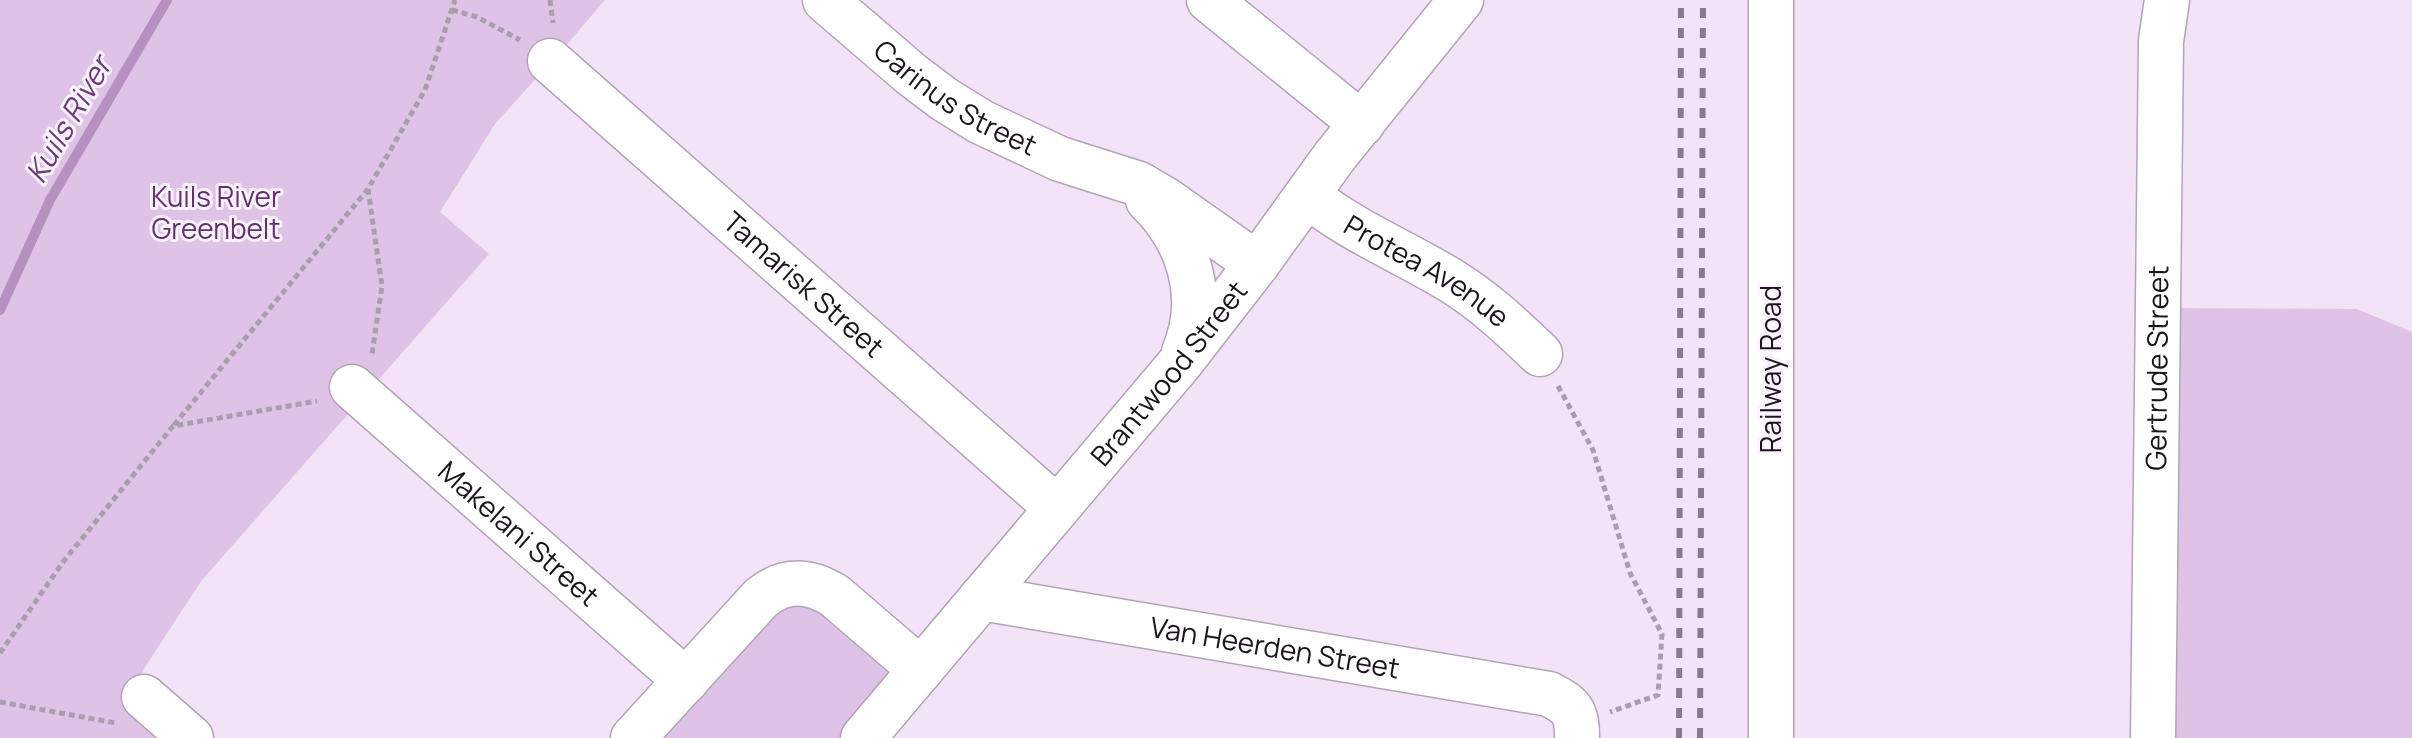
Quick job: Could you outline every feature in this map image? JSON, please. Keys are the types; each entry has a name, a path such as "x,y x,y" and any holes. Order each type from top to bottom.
{"street":[{"name":"Carinus Street","path":"825,0 944,99 1020,142 1139,184 1257,264"},
{"path":"1209,0 1362,124"},
{"name":"Brantwood Street","path":"863,738 1181,362 1307,195 1461,0"},
{"name":"Railway Road","path":"1771,0 1771,738"},
{"name":"Gertrude Street","path":"2153,738 2161,41 2167,0"},
{"name":"Tamarisk Street","path":"550,61 1057,508"},
{"name":"Carinus Street","path":"1101,173 1143,196 1175,231 1185,253 1192,274 1194,319 1181,362"},
{"name":"Protea Avenue","path":"1307,195 1333,216 1462,288 1492,310 1540,354"},
{"name":"Makelani Street","path":"352,387 686,681"},
{"path":"633,738 761,598 769,591 791,583 822,588 835,596 921,670"},
{"name":"Van Heerden Street","path":"981,598 1549,694 1574,721"}],"path":[{"path":"0,653 63,562 368,189 425,90 455,0"},
{"path":"452,10 477,17 550,61"},
{"path":"173,426 333,398 352,387 371,366 382,286 368,189"},
{"path":"1540,354 1593,450 1630,573 1662,634 1658,695 1574,721"},
{"path":"0,702 141,727 167,717"}],"green space":[{"name":"Kuils River Greenbelt","path":"0,0 605,0 563,49 554,38 530,64 541,73 495,124 440,212 489,254 202,580 145,667 128,705 167,738 0,738"},
{"path":"2173,308 2357,309 2412,332 2412,738 2170,738"},
{"path":"805,600 884,660 891,674 843,738 656,738 768,613"}],"waterway":[{"name":"Kuils River","path":"0,310 50,200 167,0"}],"railway":[{"path":"1679,738 1681,0"},
{"path":"1700,738 1703,0"}]}
